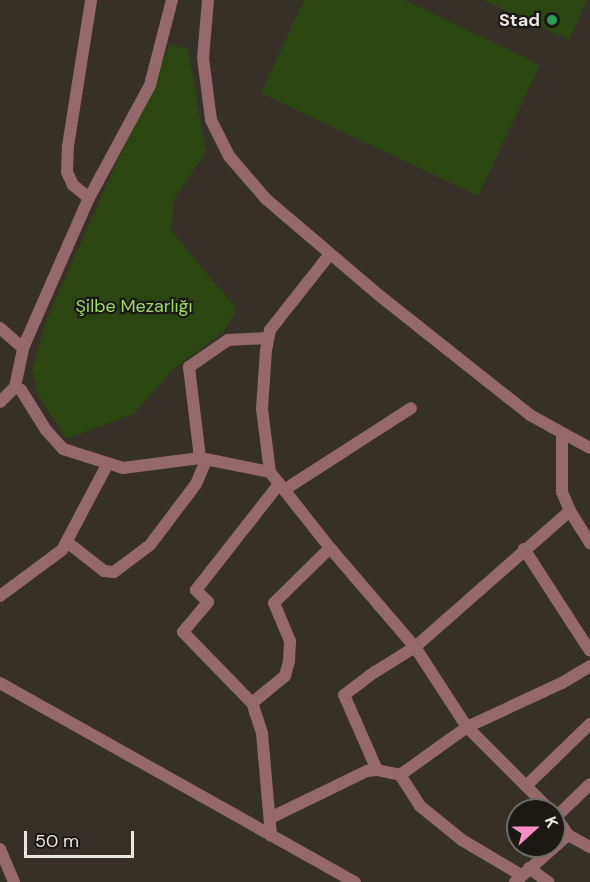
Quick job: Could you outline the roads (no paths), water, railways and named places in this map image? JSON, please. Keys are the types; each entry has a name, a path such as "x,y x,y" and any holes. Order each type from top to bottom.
{"street":[{"path":"89,198 73,185 67,172 68,146 91,0"},
{"path":"0,402 15,387 23,348 89,198 150,85 172,0"},
{"path":"208,0 202,58 211,120 229,156 266,199 330,254 530,415 590,448"},
{"path":"330,254 270,330 262,409 270,472 330,548 415,647 467,727 538,798"},
{"path":"0,328 23,348"},
{"path":"67,542 104,571 114,572 150,545 196,484 203,459 189,367 228,340 268,338"},
{"path":"15,387 27,397 46,430 63,449 123,468 203,459 270,472"},
{"path":"271,836 262,733 252,703 183,632 208,602 196,590 281,487 411,408"},
{"path":"562,433 562,492 570,512 590,543"},
{"path":"0,596 62,550 108,463"},
{"path":"377,770 344,695 415,647 480,591 524,549 570,512"},
{"path":"252,703 285,676 289,661 290,641 274,603 330,548"},
{"path":"524,549 590,651"},
{"path":"400,775 467,727 562,683 590,666"},
{"path":"0,683 355,882"},
{"path":"526,786 590,724"},
{"path":"270,818 367,771 377,770 400,775 420,806 462,840 522,875 548,882"},
{"path":"566,803 590,784"},
{"path":"566,832 590,847"},
{"path":"522,875 568,835"},
{"path":"0,849 14,882"}],"place":[{"name":"Stad","path":"552,20"}],"park label":[{"name":"Şilbe Mezarlığı","path":"134,306"}]}
